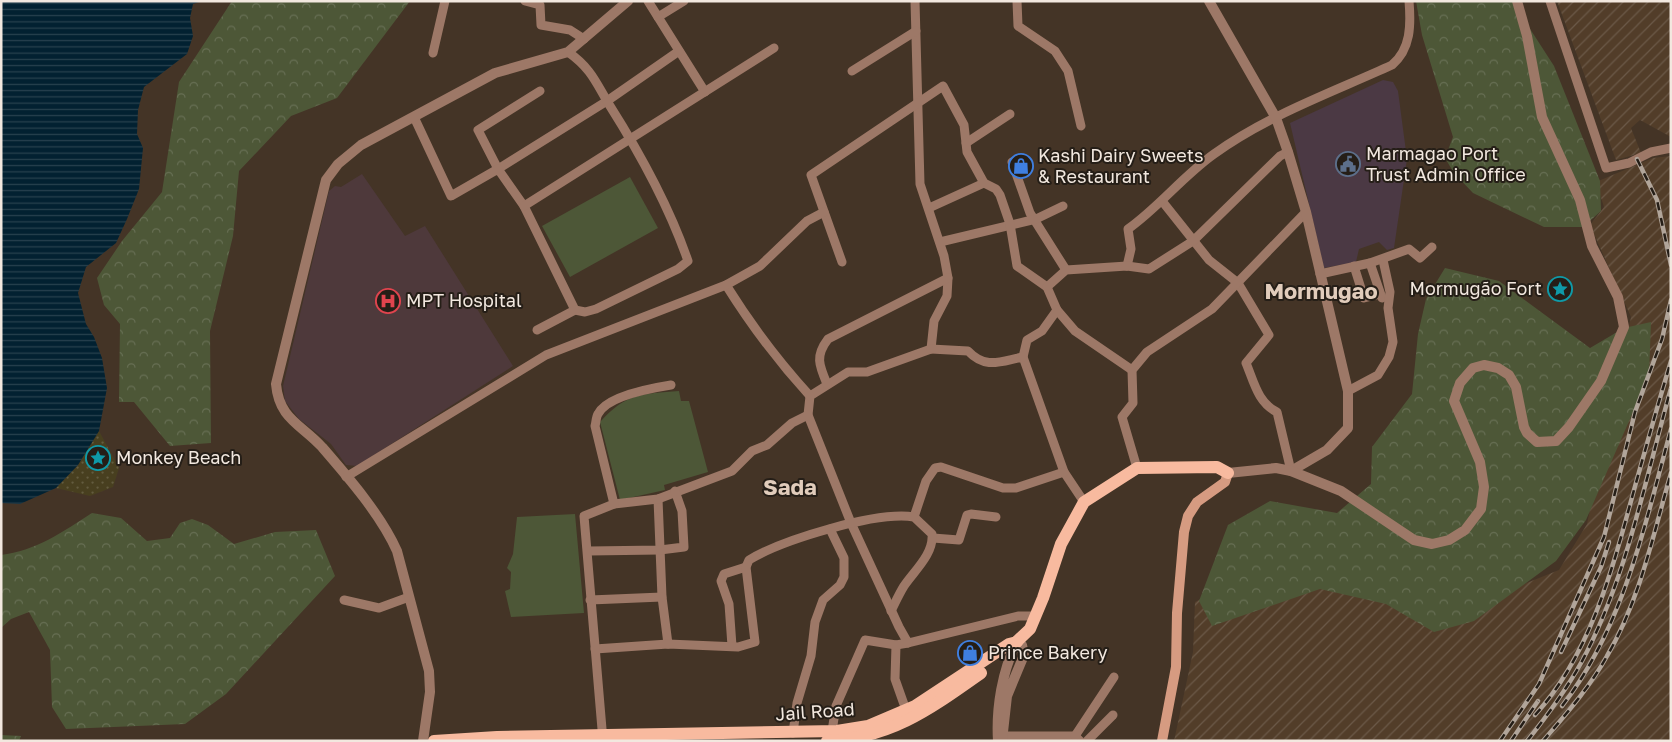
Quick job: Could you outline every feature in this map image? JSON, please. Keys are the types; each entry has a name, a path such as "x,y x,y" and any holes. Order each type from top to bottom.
{"main road":[{"path":"1017,642 1030,629 1061,544 1084,502 1137,468 1218,467 1228,473 1225,482 1197,502 1188,516 1184,532 1177,613 1176,668 1162,741"},
{"name":"Jail Road","path":"830,736 868,726 906,710 1010,644 1017,642"},
{"name":"Jail Road","path":"434,741 793,733 830,736 868,736 905,722 954,692 994,664 1017,642"}],"street":[{"path":"433,53 446,1"},
{"path":"525,1 540,5 541,25 570,30 584,39"},
{"path":"423,741 430,692 429,671 397,551 389,534 346,477 320,446 286,414 277,400 276,384 326,180 338,164 361,145 495,73 568,52 628,1"},
{"path":"648,1 705,92"},
{"path":"658,17 684,1"},
{"path":"915,1 920,184 940,242 948,278 947,296 934,321 931,349"},
{"path":"1018,1 1018,26 1055,51 1068,71 1080,126"},
{"path":"1209,1 1276,118 1306,212 1348,391 1348,428 1327,450 1291,471"},
{"path":"1127,266 1131,249 1128,229 1214,154 1276,118 1392,64 1403,56 1408,40 1410,1"},
{"path":"1228,473 1276,468 1291,471 1341,491 1414,540 1432,544 1449,540 1465,530 1481,509 1484,488 1480,462 1454,401 1464,376 1473,368 1484,365 1498,368 1509,376 1516,387 1524,427 1532,438 1544,443 1556,441 1569,427 1601,381 1624,327 1618,296 1592,246 1580,200 1542,117 1527,36 1516,1"},
{"path":"1550,1 1606,168 1629,163 1651,152 1671,148"},
{"path":"852,71 916,31"},
{"path":"524,206 632,140 774,48"},
{"path":"414,117 451,196 607,101 679,51"},
{"path":"537,330 575,310 586,312 596,309 678,269 688,261 674,222 632,140 584,63 568,52"},
{"path":"842,262 811,175 918,105 943,86 964,125 967,152 984,183 996,189 1010,224 1017,266 1046,286 1057,310 1075,331 1132,370"},
{"path":"540,90 478,130 498,169 524,206 575,310"},
{"path":"966,143 1010,114"},
{"path":"1046,286 1066,270 1127,266 1149,269 1193,241 1280,156 1288,152"},
{"path":"1012,162 1030,212 1066,270"},
{"path":"929,208 984,183"},
{"path":"1162,201 1209,260 1238,283 1269,336 1246,363 1260,397 1267,407 1277,412 1291,471"},
{"path":"940,242 1036,219 1063,206"},
{"path":"346,477 546,355 726,285 760,266 807,221 824,212"},
{"path":"1137,468 1122,417 1134,403 1132,370 1147,352 1212,309 1306,212"},
{"path":"1320,274 1383,260 1410,250 1420,258 1432,247"},
{"path":"1348,391 1378,375 1389,357 1393,342 1388,308 1390,292 1383,260"},
{"path":"1370,263 1380,294 1388,308"},
{"path":"1354,266 1364,298 1380,294"},
{"path":"827,384 819,366 819,359 820,348 828,339 948,278"},
{"path":"726,285 753,329 776,360 810,396"},
{"path":"1057,310 1042,331 1027,340 1024,357 1064,472 1084,502"},
{"path":"908,643 851,523 808,415 810,396 848,372 867,372 931,349 968,351 978,362 989,364 1024,357"},
{"path":"614,504 595,426 598,414 609,403 640,390 671,385"},
{"path":"603,738 590,600 589,551 584,516 614,504 658,499 732,471 752,451 767,445 792,423 808,415"},
{"path":"914,517 926,481 935,468 941,467 1003,488 1016,488 1064,472"},
{"path":"589,551 660,550 684,547 682,511 675,491"},
{"path":"658,499 662,597 668,644"},
{"path":"933,538 959,540 967,516 971,514 996,517"},
{"path":"595,649 668,644 738,646 755,642 746,567 748,560 763,551 851,523 883,518 914,517 932,534 933,538 920,568 905,585 892,611"},
{"path":"793,733 797,703 811,656 815,622 823,600 840,585 844,577 844,558 830,529"},
{"path":"732,646 729,604 721,581 724,574 746,567"},
{"path":"344,600 378,608 409,597"},
{"path":"590,600 662,597"},
{"path":"830,736 836,706 865,640 896,646 1018,616 1036,616"},
{"path":"1017,642 1006,666 1001,696 1000,739 1078,738 1114,677"},
{"path":"896,646 895,679 906,710"},
{"path":"1087,741 1113,715"}],"shaded area":[{"path":"1557,1 1671,1 1671,137 1640,120 1631,128 1641,153 1616,160"},
{"path":"1383,80 1393,82 1398,91 1407,159 1394,248 1387,250 1379,242 1359,249 1356,262 1324,268 1290,123"},
{"path":"1671,156 1671,741 1174,741 1193,652 1195,602 1275,558 1497,595 1559,570 1587,524 1631,317 1590,225 1604,207 1596,182 1653,158"},
{"name":"MPT Hospital","path":"362,174 405,236 425,226 513,366 357,466 346,465 331,444 299,419 285,401 283,386 329,191 335,186 341,187"}],"green space":[{"path":"232,1 410,1 337,98 291,116 239,171 233,236 210,331 211,443 170,446 134,402 119,402 120,324 104,305 97,278 122,241 162,192 179,82"},
{"path":"1416,1 1512,1 1554,66 1600,181 1601,211 1583,227 1544,227 1473,193 1454,173 1445,158 1453,137 1422,35"},
{"path":"630,177 658,228 570,277 542,226"},
{"path":"1445,268 1499,281 1590,348 1624,328 1651,322 1649,375 1586,520 1556,561 1474,621 1434,632 1386,604 1320,589 1212,626 1199,601 1228,525 1270,501 1337,513 1371,484 1372,447 1412,394 1418,334 1426,299"},
{"path":"679,391 681,401 689,401 708,472 664,485 665,490 620,500 600,422 609,412 627,400 645,394"},
{"path":"92,513 121,518 147,541 170,538 180,523 192,519 208,525 234,544 275,532 316,530 335,576 226,694 185,724 66,729 52,707 50,650 29,612 11,619 1,628 1,555 37,545 59,534"},
{"path":"575,514 584,613 511,617 505,591 510,589 511,572 507,568 513,554 517,517"},
{"path":"1,735 21,736 19,741 1,741"}],"sand":[{"name":"Monkey Beach","path":"99,431 119,468 113,487 90,496 56,488 78,465"}],"water":[{"path":"1,1 202,1 193,4 190,18 193,36 187,54 144,87 138,110 137,134 143,148 139,189 116,243 86,267 78,293 86,324 94,337 102,358 107,388 99,431 78,465 56,488 20,504 1,503"}],"railway":[{"path":"1637,159 1657,200 1671,265"},
{"path":"1500,741 1539,684 1604,537 1635,412 1662,339 1671,300"},
{"path":"1535,715 1571,665 1598,609 1618,549 1671,361"},
{"path":"1527,741 1556,703 1581,663 1611,597 1623,563 1671,388"},
{"path":"1562,706 1602,642 1617,608 1652,501 1671,429"},
{"path":"1543,741 1593,679 1618,635 1645,567 1671,473"},
{"path":"1561,652 1601,567 1609,542"},
{"path":"1511,741 1538,701"}],"place":[{"name":"Marmagao Port Trust Admin Office","path":"1348,164"},
{"name":"Kashi Dairy Sweets & Restaurant","path":"1021,166"},
{"name":"Mormugão Fort","path":"1560,289"},
{"name":"MPT Hospital","path":"388,301"},
{"name":"Monkey Beach","path":"98,458"},
{"name":"Prince Bakery","path":"970,653"}],"district":[{"name":"Mormugao","path":"1321,291"},
{"name":"Sada","path":"790,487"}]}
